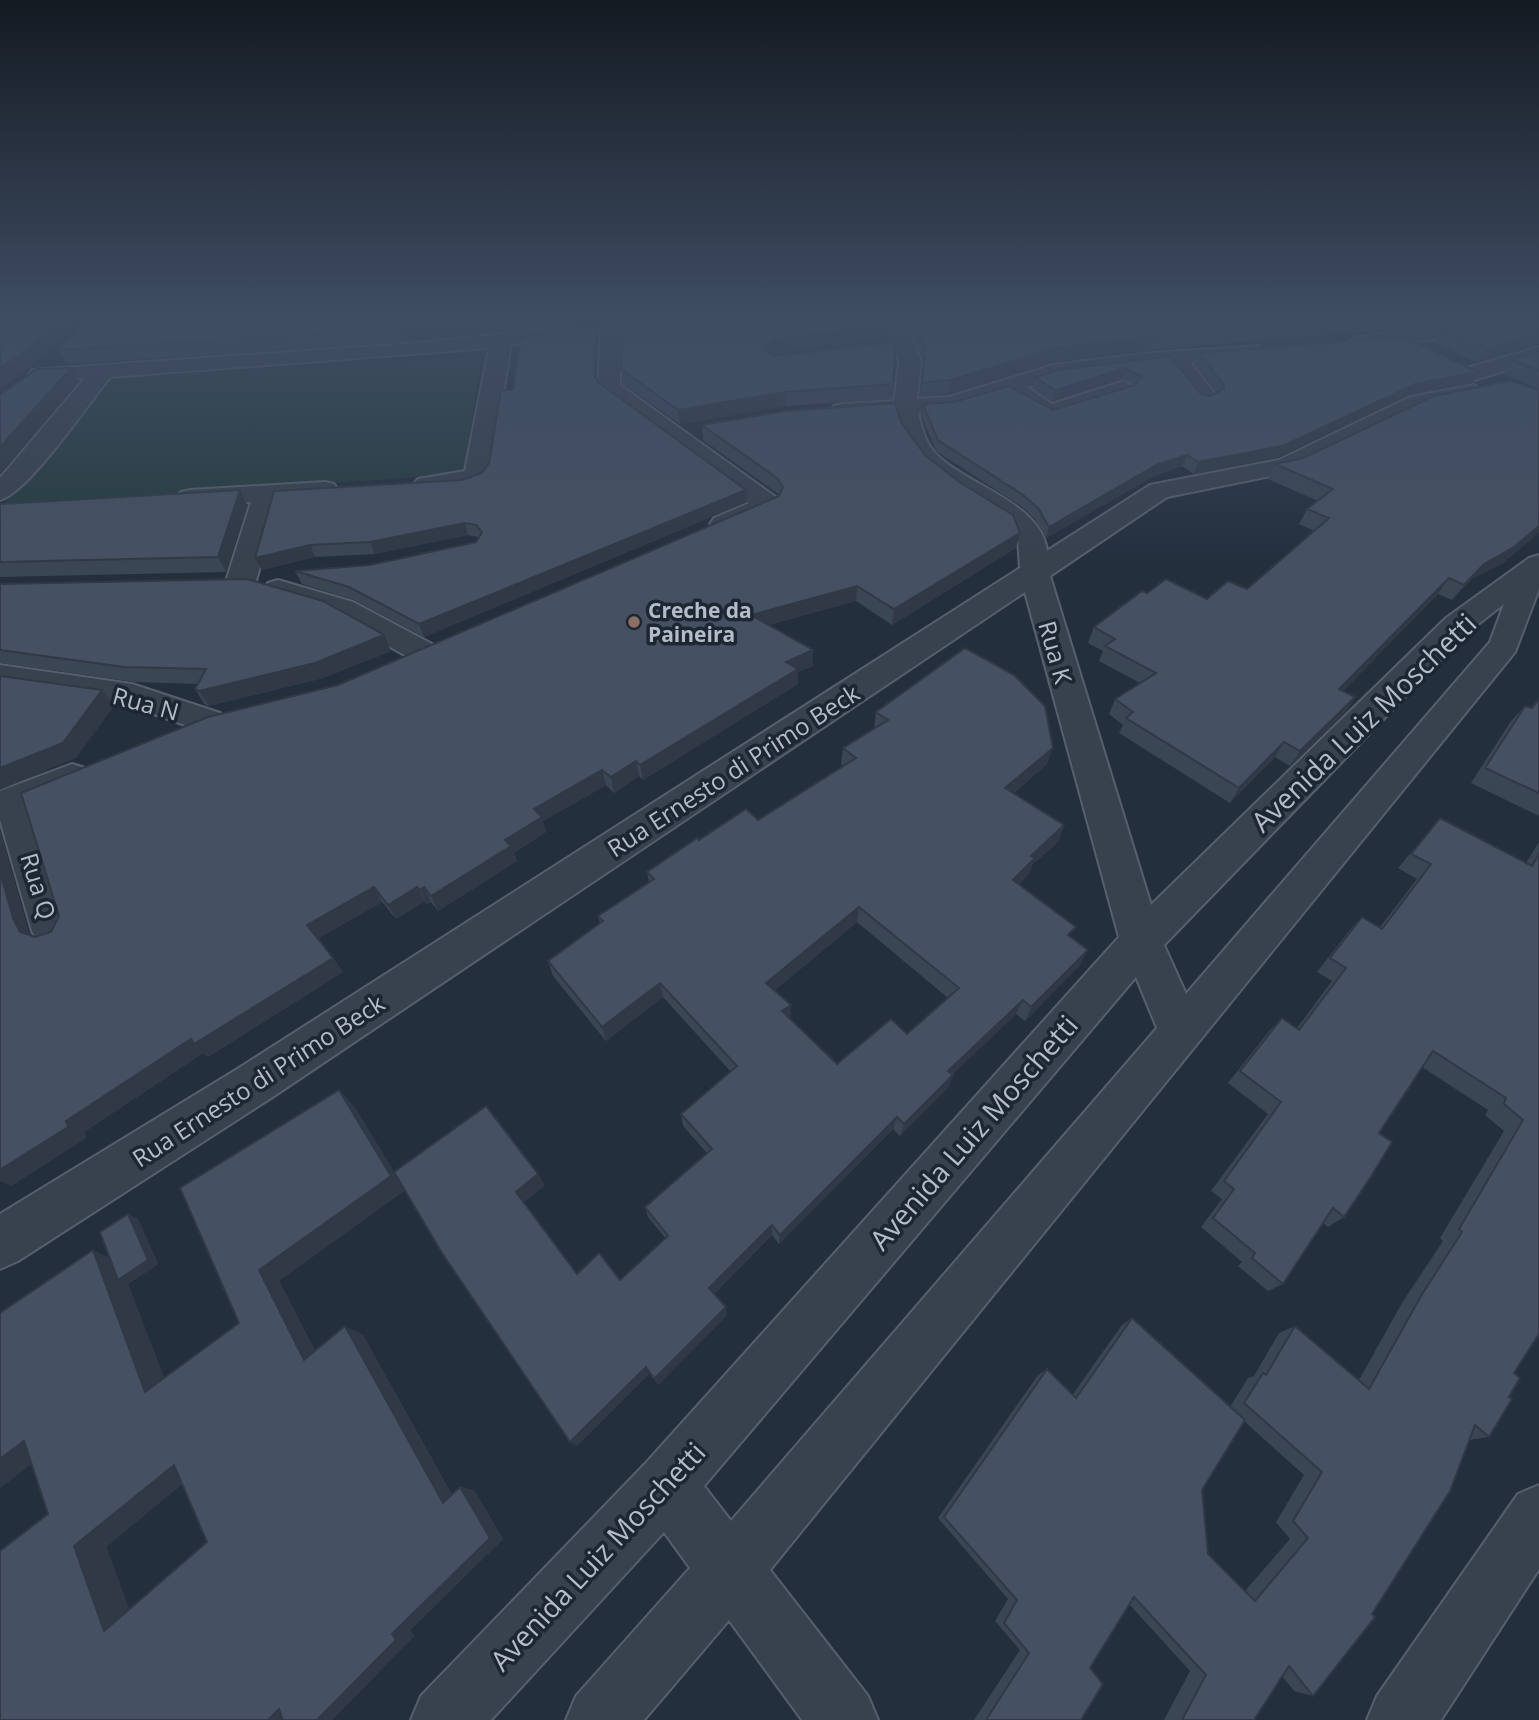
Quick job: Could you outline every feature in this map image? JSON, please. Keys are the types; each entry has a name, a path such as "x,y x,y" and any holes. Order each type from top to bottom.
{"street":[{"path":"4,503 23,470 81,398"},
{"path":"399,486 465,482 477,475 491,398"},
{"path":"624,398 768,504 701,534"},
{"name":"Rua K","path":"906,398 905,405 912,437 929,462 1020,523 1032,540 1035,572 1141,941 1180,1030"},
{"path":"825,413 905,405 951,404 970,398"},
{"path":"1028,398 1049,412 1092,398"},
{"name":"Rua Ernesto di Primo Beck","path":"0,1243 266,1076 1159,491 1286,466 1418,402 1438,398"},
{"path":"674,435 711,428"},
{"path":"160,500 346,489"},
{"path":"237,582 267,493"},
{"name":"Avenida Luiz Moschetti","path":"444,1720 666,1485 1141,941 1457,625 1534,568"},
{"name":"Avenida Luiz Moschetti","path":"600,1720 732,1568 1504,645 1534,568"},
{"path":"237,582 316,569"},
{"path":"237,582 342,608 434,646 383,668"},
{"name":"Rua N","path":"0,676 132,695 221,718 172,736"},
{"path":"7,804 99,766"},
{"name":"Rua Q","path":"7,804 52,931"},
{"path":"666,1485 732,1568 844,1720"},
{"path":"1401,1720 1539,1515"}],"green space":[{"path":"81,398 475,398 464,474 3,506"}],"building":[{"path":"0,398 44,398 0,447"},
{"path":"500,398 620,398 746,490 419,624 349,587 295,571 370,565 476,542 482,532 476,525 465,523 370,542 310,545 255,558 274,491 462,480 482,473 489,463"},
{"path":"662,398 748,398 678,410"},
{"path":"967,398 1031,398 1053,410 1092,398 1385,398 1283,446 1198,462 1187,455 1158,464 1049,527 1038,508 1023,495 938,440 923,404"},
{"path":"1429,398 1539,398 1539,526 1514,547 1484,564 1464,585 1449,578 1339,689 1355,697 1300,751 1284,742 1239,788 1126,718 1133,712 1115,699 1156,673 1105,646 1115,639 1094,627 1142,591 1147,593 1166,579 1207,599 1228,581 1247,589 1329,518 1307,509 1333,489 1275,464 1303,458"},
{"path":"895,403 901,422 925,455 958,481 1013,515 1020,533 894,609 857,586 751,615 813,650 786,662 798,669 640,765 636,761 611,777 602,770 534,809 542,817 505,840 511,846 431,896 424,887 420,890 417,887 388,905 374,887 307,925 333,958 194,1044 191,1039 66,1121 68,1127 0,1170 0,872 13,918 20,932 35,937 51,932 59,916 21,793 208,717 338,685 779,496 783,487 777,478 702,425 786,411"},
{"path":"240,490 218,557 0,562 0,504"},
{"path":"247,579 323,601 384,635 315,663 199,691 195,689 206,669 124,667 0,650 0,584"},
{"path":"965,648 1014,675 1045,706 1053,748 1005,788 1064,825 1031,856 1035,858 1013,880 1076,927 1068,935 1088,950 1031,1007 1023,1000 948,1071 953,1075 904,1124 897,1117 780,1235 772,1225 709,1288 726,1307 654,1379 646,1367 570,1442 442,1253 394,1172 486,1106 538,1174 516,1192 577,1274 599,1253 620,1280 668,1236 645,1207 712,1149 681,1114 737,1066 660,983 602,1027 548,961 603,921 598,916 654,879 647,872 697,838 699,840 746,809 758,820 856,758 843,748 888,720 876,712","holes":["859,907 959,988 907,1034 891,1019 837,1064 782,1011 791,1005 766,983"]},
{"path":"0,676 102,690 63,743 0,768"},
{"path":"1539,699 1539,793 1485,768 1525,706 1532,708"},
{"path":"1440,818 1532,866 1539,854 1539,1334 1514,1373 1520,1378 1509,1397 1512,1399 1489,1437 1475,1425 1450,1491 1372,1614 1375,1617 1313,1696 1289,1666 1254,1720 1182,1720 1206,1675 1134,1597 1090,1668 1103,1684 1081,1720 986,1720 1029,1653 1004,1623 1017,1600 944,1517 1047,1369 1076,1398 1132,1318 1245,1420 1202,1490 1208,1554 1255,1601 1308,1538 1293,1521 1322,1472 1244,1403 1263,1373 1266,1375 1295,1326 1369,1389 1421,1296 1462,1232 1459,1229 1523,1120 1504,1104 1506,1098 1433,1051 1379,1133 1392,1142 1372,1175 1344,1217 1333,1208 1283,1284 1252,1258 1255,1253 1213,1218 1234,1189 1224,1181 1281,1102 1240,1071 1282,1018 1299,1030 1346,968 1330,958 1362,917 1382,929 1431,864 1411,854"},
{"path":"339,1090 391,1176 259,1270 304,1360 345,1326 443,1503 460,1487 490,1538 392,1634 396,1640 317,1720 283,1720 279,1709 268,1720 0,1720 0,1551 48,1514 24,1441 0,1459 0,1313 93,1250 145,1392 239,1323 180,1188","holes":["174,1465 207,1542 104,1631 74,1546"]},
{"path":"128,1214 148,1260 118,1280 100,1232"}],"place":[{"name":"Creche da Paineira","path":"634,622"}]}
